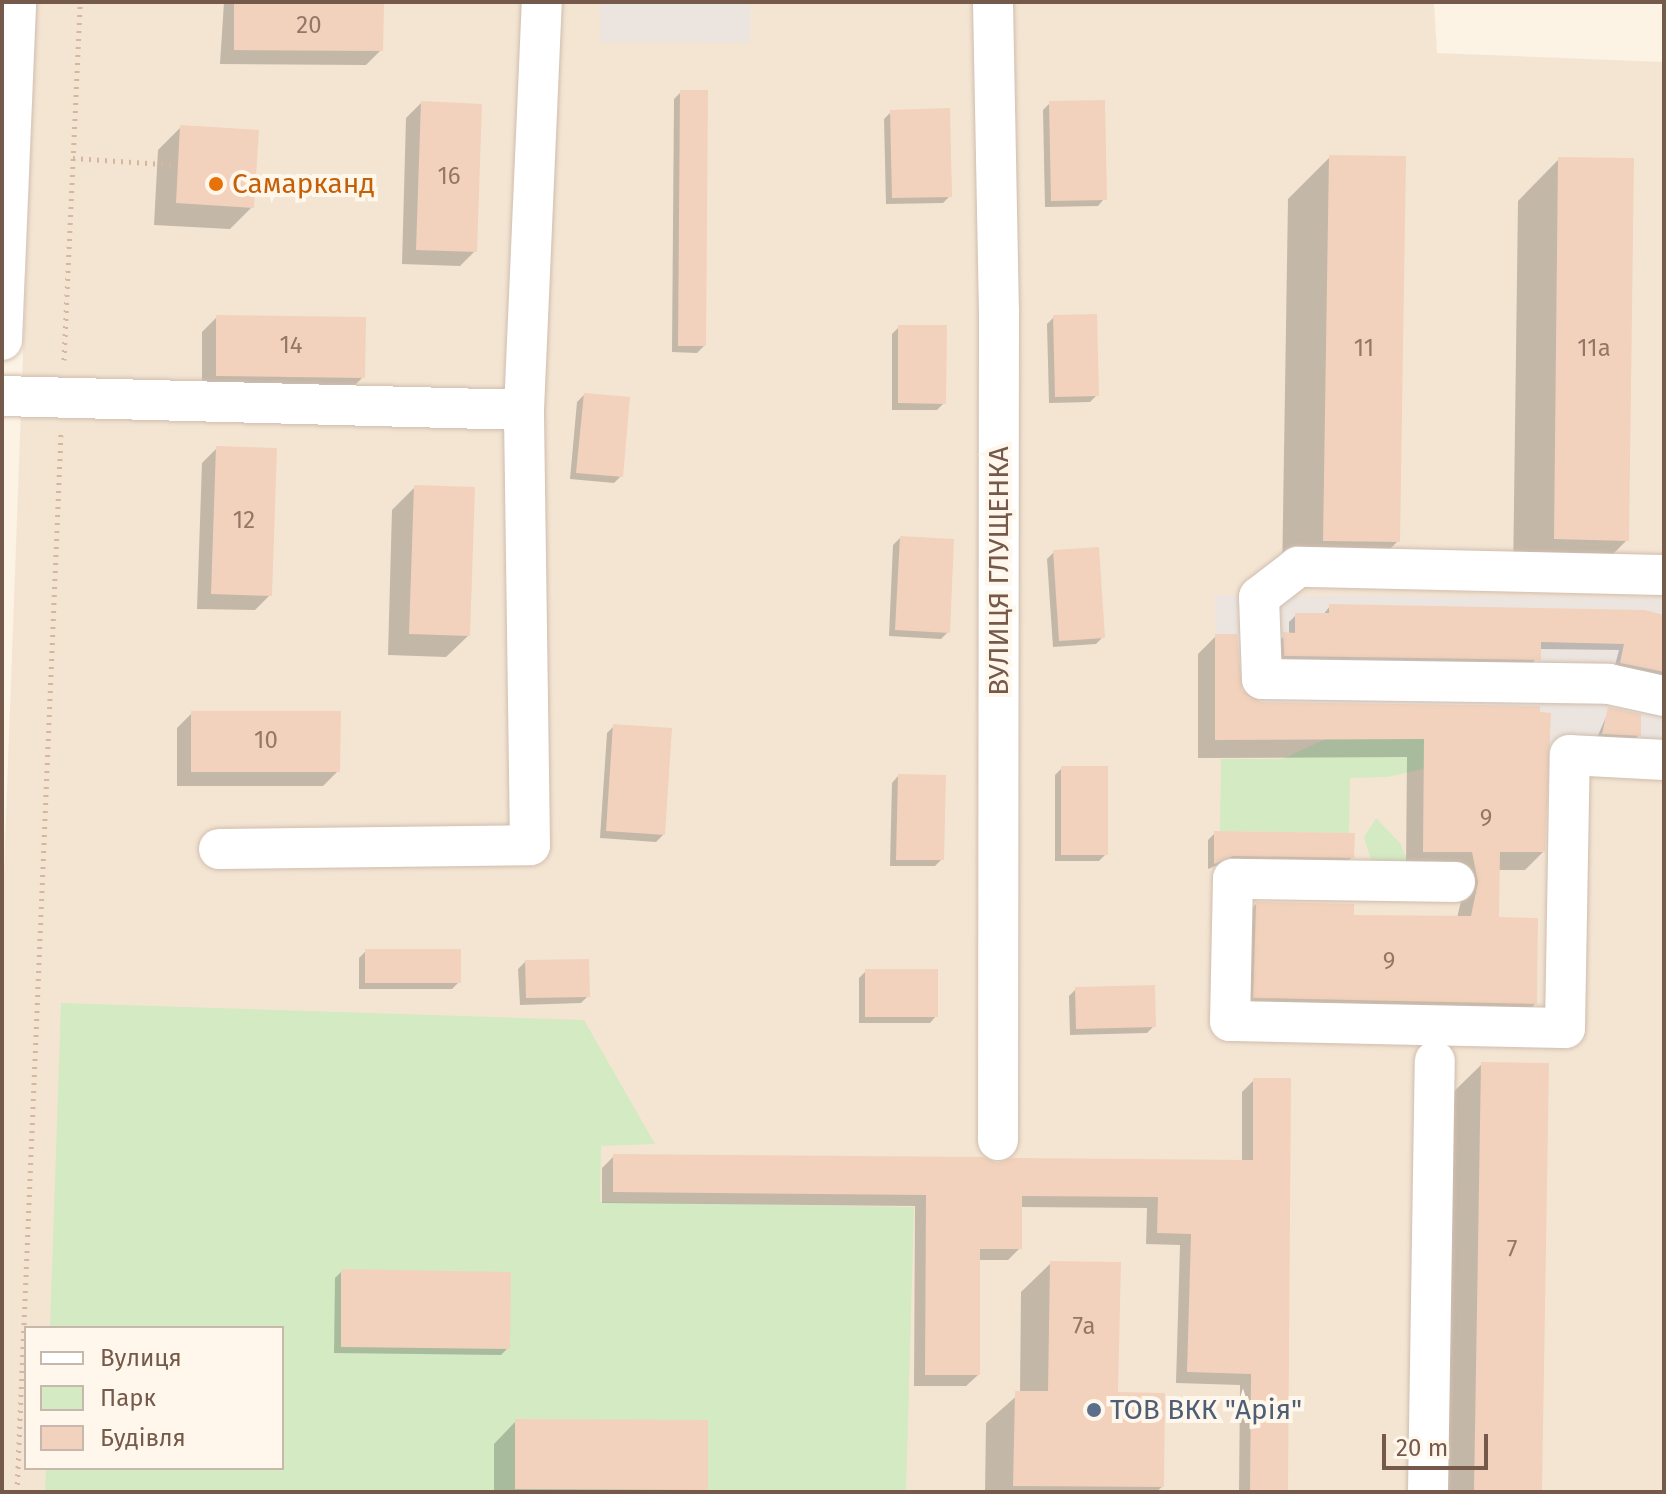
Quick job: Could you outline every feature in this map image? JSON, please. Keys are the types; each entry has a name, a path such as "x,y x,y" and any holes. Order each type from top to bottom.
{"street":[{"path":"2,340 5,186 16,2"},
{"path":"219,849 530,845 524,410 542,2"},
{"name":"ВУЛИЦЯ ГЛУЩЕНКА","path":"993,2 999,310 998,1140"},
{"path":"2,396 524,410"},
{"path":"1664,575 1298,567 1259,597 1262,679 1609,684 1664,696"},
{"path":"1455,882 1233,879 1230,1021 1565,1028 1570,755 1664,760"},
{"path":"1428,1492 1435,1061"}],"path":[{"path":"17,1492 80,2"},
{"path":"73,158 178,165"}],"shaded area":[{"path":"36,2 1434,2 1437,53 1664,62 1664,1492 2,1492 2,925"},
{"path":"601,2 751,2 750,43 600,42"},
{"path":"1215,595 1664,598 1664,748 1639,742 1215,740"}],"green space":[{"path":"1337,734 1433,739 1432,767 1388,777 1350,778 1349,833 1220,831 1221,759 1282,759"},
{"path":"1376,818 1400,843 1411,869 1373,866 1364,837"},
{"path":"61,1003 584,1020 655,1144 601,1146 600,1202 914,1207 906,1492 45,1492 46,1470 284,1470 284,1326 50,1326"}],"building":[{"path":"234,2 384,2 383,51 234,50"},
{"path":"680,90 708,90 706,346 678,346"},
{"path":"1105,100 1107,200 1051,201 1049,101"},
{"path":"421,101 482,104 477,252 416,250"},
{"path":"950,108 952,197 892,198 890,110"},
{"name":"Самарканд","path":"180,125 259,130 254,208 176,203"},
{"path":"1329,155 1406,156 1400,542 1323,541"},
{"path":"1558,157 1634,158 1629,541 1554,539"},
{"path":"1097,314 1099,396 1055,397 1053,315"},
{"path":"216,315 366,317 365,378 216,376"},
{"path":"898,325 947,325 946,404 898,403"},
{"path":"584,393 630,397 623,477 576,473"},
{"path":"216,446 277,448 272,596 211,594"},
{"path":"414,485 475,487 470,636 409,634"},
{"path":"900,536 954,539 950,633 895,630"},
{"path":"1099,547 1105,638 1059,641 1053,550"},
{"path":"1329,604 1645,610 1664,615 1664,672 1620,663 1624,644 1541,642 1541,660 1284,656 1283,632 1295,633 1295,613 1329,613"},
{"path":"1215,634 1237,634 1242,690 1261,702 1540,706 1540,712 1551,713 1545,852 1500,852 1499,917 1538,918 1537,1004 1253,998 1256,902 1354,904 1354,915 1471,916 1478,882 1472,852 1423,852 1424,739 1215,740"},
{"path":"1608,707 1641,714 1641,736 1602,734"},
{"path":"191,711 341,711 340,772 191,772"},
{"path":"613,724 672,728 665,835 606,831"},
{"path":"1061,766 1108,766 1108,855 1061,855"},
{"path":"898,774 946,775 944,860 896,860"},
{"path":"1214,831 1355,833 1354,858 1233,856 1214,864"},
{"path":"365,949 461,949 461,983 365,983"},
{"path":"589,959 590,997 526,998 525,960"},
{"path":"865,969 938,969 938,1017 865,1017"},
{"path":"1155,985 1156,1027 1076,1029 1075,987"},
{"path":"1481,1062 1549,1063 1542,1492 1474,1492"},
{"path":"1253,1078 1291,1078 1288,1492 1250,1492 1251,1374 1187,1372 1191,1234 1157,1233 1158,1197 1022,1196 1022,1249 980,1249 980,1375 925,1375 926,1195 613,1192 613,1154 984,1157 997,1163 1012,1158 1253,1160"},
{"path":"1050,1261 1121,1262 1118,1392 1165,1393 1164,1487 1013,1486 1015,1391 1048,1391"},
{"path":"341,1269 511,1272 510,1349 341,1347"},
{"path":"515,1419 708,1420 708,1490 515,1489"}],"place":[{"name":"Самарканд","path":"216,184"},
{"name":"ТОВ ВКК \"Арія\"","path":"1094,1410"}]}
